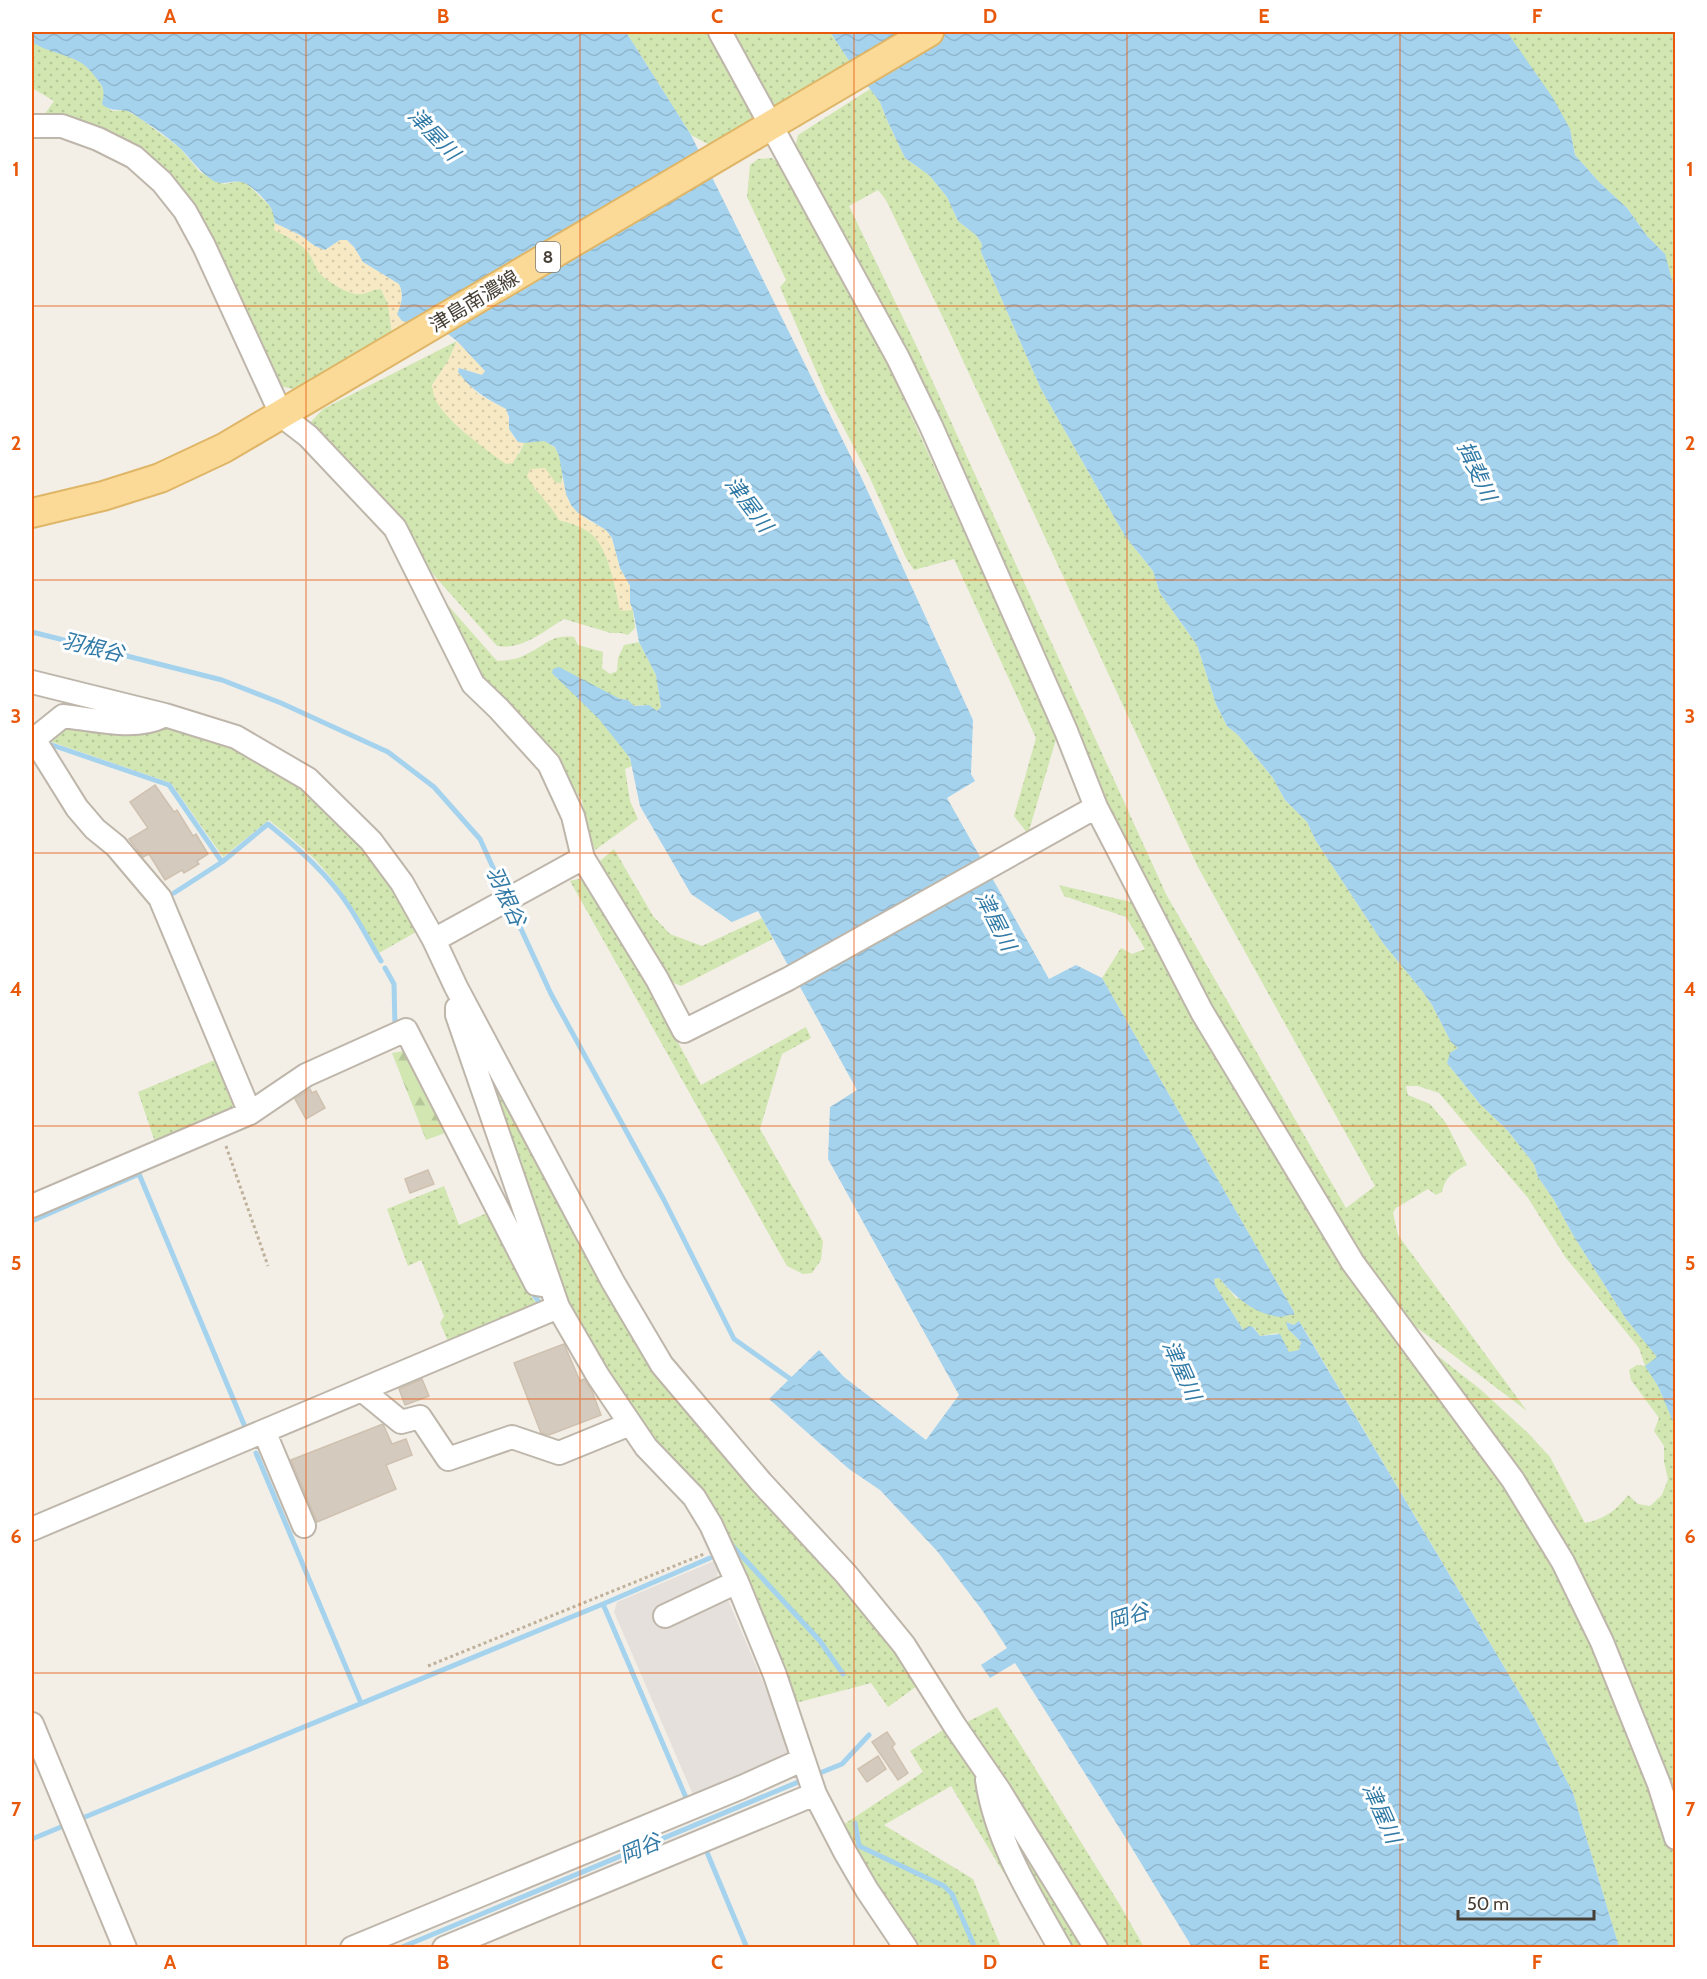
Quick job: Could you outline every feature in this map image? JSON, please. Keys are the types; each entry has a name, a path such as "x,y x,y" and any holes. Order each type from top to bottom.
{"main road":[{"name":"津島南濃線","path":"32,513 103,496 160,478 224,448 282,416 929,32"}],"street":[{"path":"720,32 769,126 809,194 898,358 931,426 1066,731 1096,807 1202,1012 1353,1263 1513,1480 1563,1562 1602,1642 1659,1784 1676,1838"},
{"path":"32,126 62,126 98,139 134,158 162,182 185,211 204,246 282,416 308,436 395,528 473,684 549,764 573,816 575,864 657,979 684,1030 788,979 1096,807"},
{"path":"32,682 165,715 236,737 308,779 371,841 442,935 456,987 613,1282 662,1365 761,1482 846,1574 904,1645 1096,1947"},
{"path":"165,715 152,722 130,723 63,716 33,740 77,808 95,829 116,846 160,898 250,1113"},
{"path":"442,935 575,864"},
{"path":"456,987 457,1015 554,1297 598,1376 630,1424 646,1447 694,1497 711,1525 775,1675 808,1777 862,1880 906,1947"},
{"path":"32,1206 250,1113 306,1076 406,1030 536,1284 554,1297"},
{"path":"32,1529 362,1390 554,1297"},
{"path":"362,1390 401,1422 420,1417 448,1459 512,1437 559,1454 630,1424"},
{"path":"264,1431 303,1526"},
{"path":"665,1616 737,1582"},
{"path":"32,1724 125,1947"},
{"path":"985,1770 990,1803 1020,1878 1060,1947"},
{"path":"352,1947 742,1787 808,1777"},
{"path":"444,1947 808,1777"}],"path":[{"path":"219,1126 268,1266"},
{"path":"428,1666 721,1547"}],"shaded area":[{"path":"714,1561 719,1569 717,1574 791,1748 786,1757 694,1797 614,1612 617,1602"}],"green space":[{"path":"626,32 713,32 754,114 751,126 719,150 691,135"},
{"path":"728,32 830,32 856,71 783,111 765,101"},
{"path":"1507,32 1675,32 1675,295 1664,254 1647,236 1627,208 1575,155 1570,129"},
{"path":"32,42 88,67 103,88 103,104 112,111 126,110 138,117 180,148 200,172 224,184 240,181 246,183 270,206 274,214 275,230 307,250 318,271 331,282 355,294 381,289 388,304 392,333 297,390 280,386 172,179 44,115 54,101 32,88"},
{"path":"870,89 880,102 905,158 929,175 947,197 958,221 976,235 982,244 981,252 1041,389 1125,536 1153,571 1160,593 1197,645 1216,704 1227,726 1238,735 1273,778 1285,800 1307,822 1316,841 1383,943 1432,1005 1451,1042 1458,1048 1447,1063 1480,1104 1508,1131 1534,1164 1538,1177 1626,1319 1658,1357 1646,1367 1658,1386 1676,1426 1675,1818 1628,1690 1416,1339 1480,1389 1528,1433 1550,1457 1585,1523 1610,1513 1628,1495 1638,1504 1650,1506 1662,1495 1668,1479 1664,1462 1664,1446 1654,1431 1659,1418 1631,1380 1629,1370 1637,1365 1645,1366 1639,1348 1566,1258 1528,1198 1439,1093 1418,1086 1406,1086 1408,1095 1430,1104 1446,1123 1467,1165 1450,1176 1442,1192 1436,1195 1428,1189 1396,1208 1393,1213 1398,1235 1527,1411 1399,1314 1359,1260 1152,900 906,354 795,148 798,135","holes":["878,190 886,200 946,324 1198,867 1375,1186 1346,1208 1166,894 917,347 849,206"]},
{"path":"772,158 781,165 887,363 1057,736 1028,834 1014,816 1036,738 954,559 914,570 826,394 780,287 786,280 747,197 750,165 758,159"},
{"path":"457,341 448,361 432,385 441,407 463,431 488,444 519,454 524,443 544,441 553,446 561,462 561,484 555,482 534,488 551,505 559,520 590,532 602,547 610,568 620,610 633,610 635,628 628,635 611,633 564,619 524,643 506,647 497,646 415,554 308,425 323,409"},
{"path":"446,603 497,661 522,657 559,637 574,637 578,645 603,652 602,668 610,674 617,671 618,658 624,645 639,642 656,675 661,707 657,711 645,705 634,706 628,700 552,673 598,717 628,755 632,766 625,769 630,801 638,819 595,850 588,832 582,801 576,791 552,759 478,677 440,604"},
{"path":"69,720 140,730 173,727 229,745 304,788 363,846 394,890 416,932 379,953 327,873 305,850 269,820 223,857 171,783 49,741"},
{"path":"614,849 653,916 670,934 702,946 762,918 773,939 681,986 665,979 600,861"},
{"path":"578,879 591,882 701,1085 806,1027 811,1038 782,1054 760,1129 823,1241 821,1260 812,1273 803,1274 787,1266 570,881"},
{"path":"1059,885 1135,903 1557,1562 1655,1784 1675,1852 1675,1947 1619,1947 1573,1793 1535,1719 1300,1322 1294,1325 1287,1322 1288,1329 1301,1342 1299,1350 1289,1353 1277,1333 1260,1336 1254,1327 1243,1330 1215,1285 1214,1279 1219,1278 1236,1298 1294,1315 1102,978 1121,948 1132,954 1145,949 1126,917 1064,896"},
{"path":"464,1025 621,1320 656,1371 840,1578 904,1662 917,1686 888,1707 871,1683 792,1704 729,1548 645,1430 564,1303 513,1167 522,1162 500,1120"},
{"path":"404,1051 445,1133 426,1140 392,1053"},
{"path":"222,1057 240,1111 156,1145 138,1092"},
{"path":"444,1186 459,1225 487,1213 529,1294 540,1307 451,1348 440,1323 444,1316 421,1260 408,1266 387,1209"},
{"path":"997,1707 1144,1947 1106,1947 963,1724"},
{"path":"946,1728 975,1770 1017,1881 1003,1872 951,1786 884,1825 973,1879 1001,1947 910,1947 848,1849 843,1825 923,1772 910,1751"},
{"path":"997,1806 1085,1947 1069,1947"}],"sand":[{"path":"275,223 325,250 340,240 347,240 363,262 399,284 402,289 401,307 414,323 392,333 388,304 381,289 355,294 337,286 318,271 303,247 274,230"},
{"path":"457,341 485,371 482,375 459,368 458,372 478,394 506,409 512,434 524,443 513,463 506,464 467,434 440,408 435,399 432,385 448,361"},
{"path":"545,468 555,482 561,484 563,478 571,505 588,520 606,530 612,538 620,568 630,586 630,603 633,610 620,611 610,569 596,539 583,528 559,520 527,476 530,469"}],"water":[{"name":"津屋川","path":"32,32 626,32 691,135 862,479 973,720 971,774 975,781 947,798 1049,979 1076,965 1102,978 1294,1315 1280,1317 1262,1312 1238,1298 1219,1278 1214,1279 1215,1285 1243,1330 1249,1326 1253,1327 1260,1336 1280,1334 1289,1352 1299,1350 1301,1342 1288,1329 1286,1322 1294,1325 1299,1321 1535,1719 1573,1793 1619,1947 1192,1947 1015,1663 990,1678 981,1665 1007,1648 982,1610 937,1551 880,1490 849,1469 769,1399 819,1350 844,1377 926,1440 959,1395 828,1159 830,1107 857,1090 758,911 732,922 691,894 640,806 630,758 599,719 552,673 553,669 559,667 620,699 628,700 634,706 649,705 657,711 661,707 656,675 639,642 630,603 630,586 620,568 612,538 606,530 578,513 571,505 566,494 559,456 555,447 544,441 518,442 509,429 506,409 480,394 458,372 459,368 482,375 485,371 457,341 436,325 402,321 397,314 402,299 399,284 363,262 347,240 340,240 325,250 275,223 269,205 248,185 241,182 214,181 200,170 176,144 151,126 128,111 106,107 102,104 104,94 102,87 87,67 32,42"},
{"name":"揖斐川","path":"830,32 1507,32 1553,98 1570,129 1575,155 1627,208 1647,236 1665,254 1676,295 1675,1426 1658,1386 1645,1366 1657,1357 1626,1319 1538,1177 1534,1164 1508,1131 1480,1104 1447,1063 1450,1053 1458,1048 1451,1042 1432,1005 1383,943 1316,841 1307,822 1285,800 1273,778 1238,735 1227,726 1216,704 1197,645 1160,593 1153,571 1125,536 1041,389 981,252 982,244 976,235 958,221 947,197 929,175 905,158 880,102"}],"building":[{"path":"155,785 174,812 177,810 193,836 196,834 208,854 197,861 199,864 184,873 182,870 165,880 149,854 143,857 129,839 148,828 130,802"},
{"path":"310,1089 312,1093 316,1091 325,1108 306,1119 295,1099"},
{"path":"428,1170 434,1184 410,1193 405,1179"},
{"path":"564,1344 580,1381 584,1379 592,1391 601,1415 549,1435 541,1433 514,1363"},
{"path":"422,1379 429,1396 405,1405 399,1389"},
{"path":"383,1424 392,1444 406,1439 412,1455 386,1465 396,1489 317,1522 291,1460"},
{"path":"887,1732 895,1744 892,1747 908,1773 898,1780 872,1742"},
{"path":"878,1756 886,1769 867,1782 858,1769"}],"waterway":[{"name":"羽根谷","path":"32,632 222,680 281,703 388,752 434,787 480,839 505,894"},
{"path":"49,744 169,785 222,862 268,824 333,884 354,914 381,961"},
{"path":"174,893 222,862"},
{"name":"羽根谷","path":"510,905 551,994 664,1200 734,1339 796,1383"},
{"path":"385,968 394,984 395,1027"},
{"path":"32,1221 139,1174 245,1427"},
{"path":"531,1291 542,1306"},
{"path":"256,1453 361,1703"},
{"path":"728,1541 820,1641 843,1674"},
{"path":"603,1604 710,1558"},
{"path":"85,1817 603,1604 687,1800"},
{"name":"岡谷","path":"815,1775 842,1764 869,1735"},
{"name":"岡谷","path":"400,1948 803,1780"},
{"path":"855,1823 859,1846 944,1886 952,1894 975,1948"},
{"path":"32,1839 61,1827"},
{"path":"706,1850 747,1948"}]}
